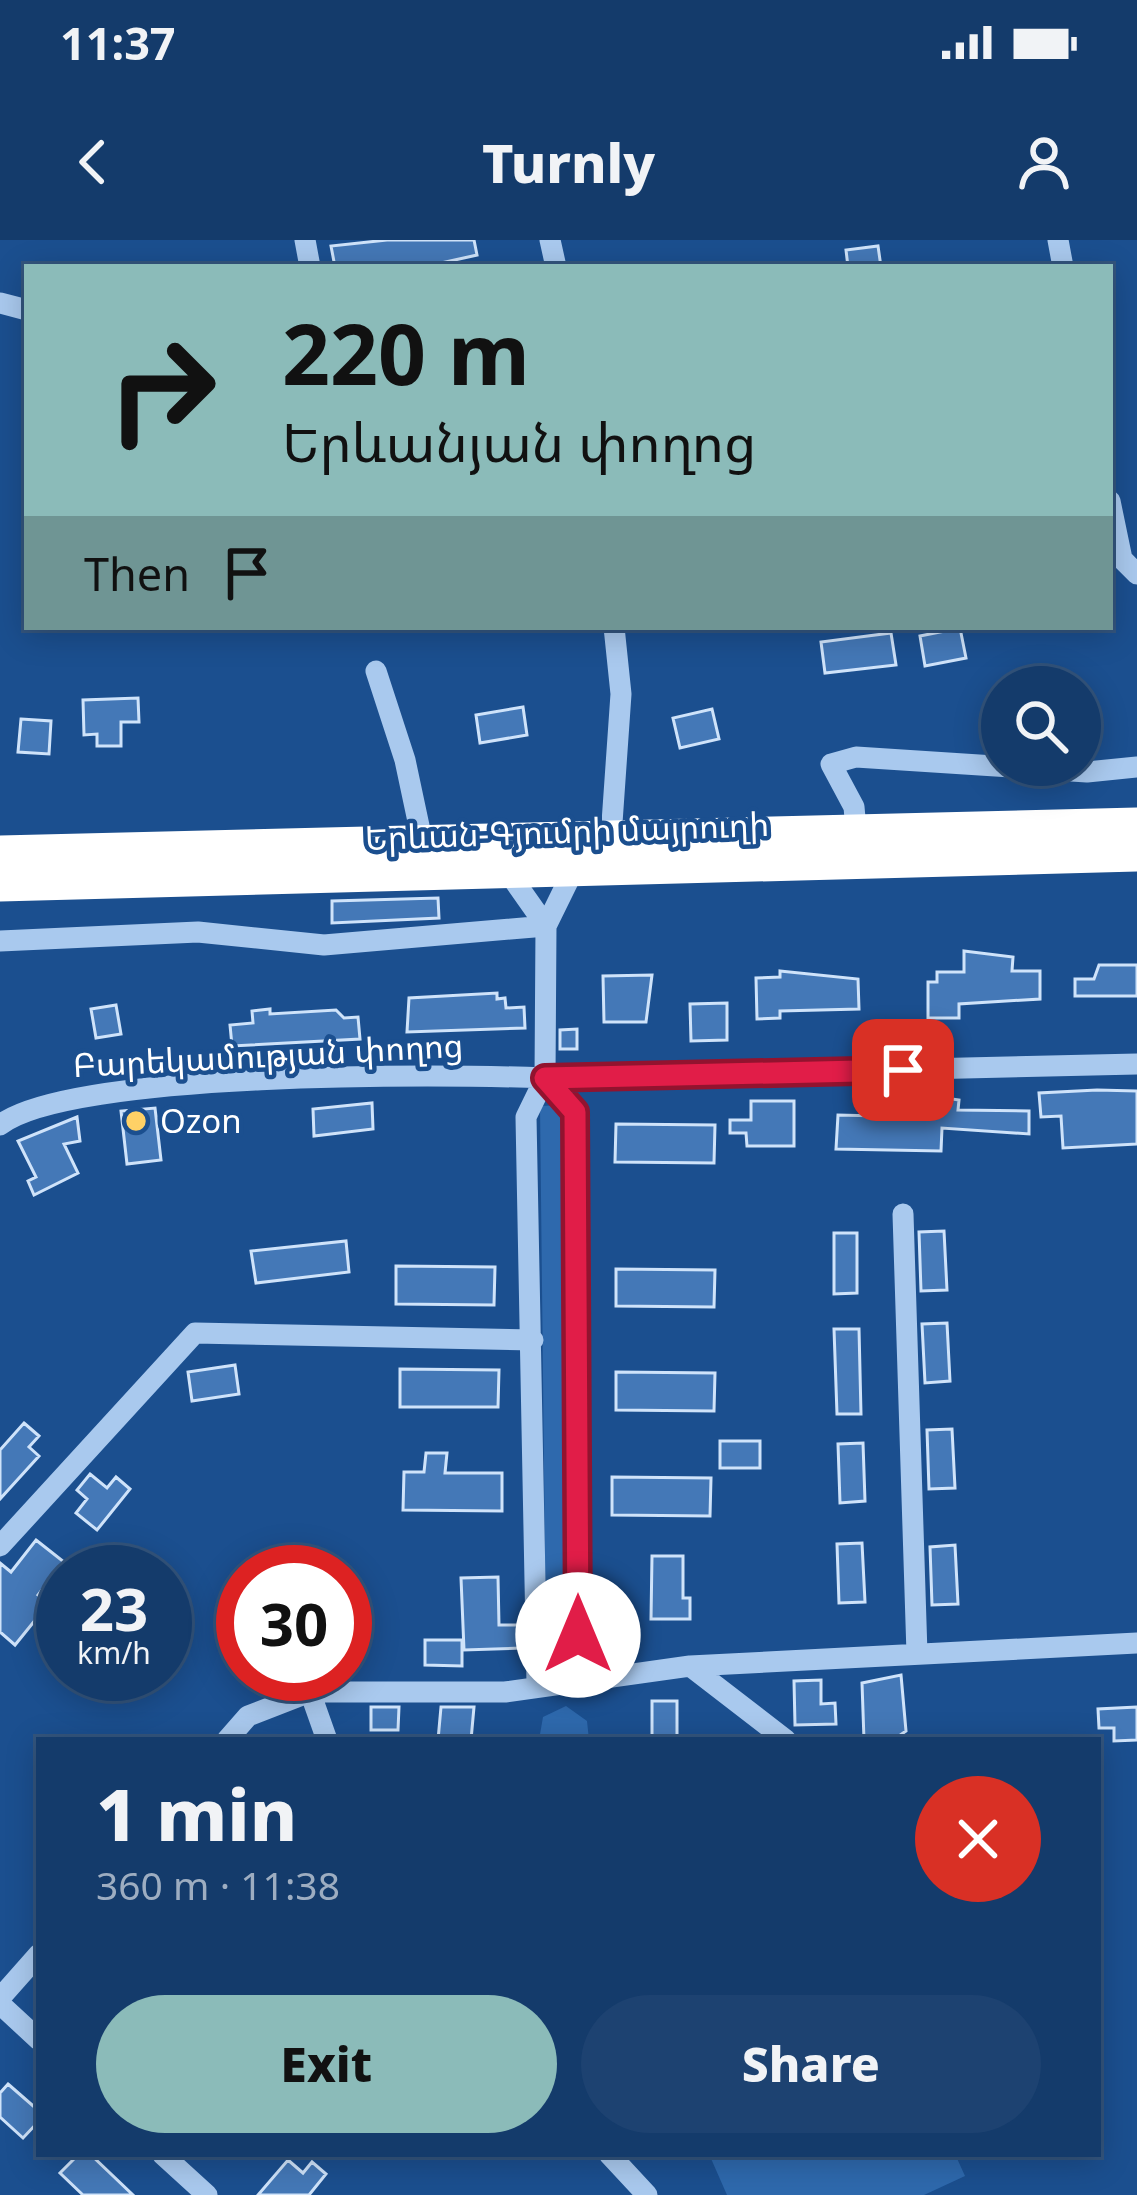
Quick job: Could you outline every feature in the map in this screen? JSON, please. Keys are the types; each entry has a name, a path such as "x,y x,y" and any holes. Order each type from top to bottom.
{"highway":[{"name":"Երևան-Գյումրի մայրուղի","path":"0,885 422,840 1137,824"},
{"name":"Երևան-Գյումրի մայրուղի","path":"0,852 508,872 1137,855"}],"street":[{"path":"1113,516 1122,559 1137,574"},
{"path":"611,837 621,694 614,630"},
{"path":"376,671 405,760 422,840"},
{"path":"856,829 854,807 830,764 856,757 1087,772 1137,767"},
{"path":"537,1684 526,1117 545,1078 546,926 573,871"},
{"path":"508,872 546,926"},
{"path":"0,941 198,932 324,945 546,926"},
{"name":"Բարեկամության փողոց","path":"0,1125 47,1102 89,1093 451,1074 545,1078 1137,1064"},
{"path":"545,1078 575,1112 579,1683"},
{"path":"903,1214 917,1654"},
{"path":"0,1546 196,1333 533,1340"},
{"path":"372,1692 506,1692 690,1666 1137,1643"},
{"path":"690,1666 782,1737"},
{"path":"230,1737 248,1716 287,1701"},
{"path":"313,1701 326,1737"},
{"path":"36,1958 0,2001 36,2037"},
{"path":"165,2157 197,2192"},
{"path":"612,2157 647,2195"}],"shaded area":[{"path":"564,1105 569,1647 546,1647 540,1106"},
{"path":"566,1706 587,1721 589,1737 540,1737 543,1717"},
{"path":"710,2157 956,2157 965,2176 924,2195 727,2195"}],"building":[{"path":"387,240 474,240 477,255 436,264 334,264 331,246"},
{"path":"878,246 881,264 848,264 846,250"},
{"path":"960,630 966,658 925,666 920,636"},
{"path":"891,633 896,665 825,673 821,642"},
{"path":"138,698 139,722 121,722 121,746 97,746 97,734 84,735 83,700"},
{"path":"523,707 527,735 480,743 476,715"},
{"path":"712,709 719,739 680,748 673,718"},
{"path":"21,719 51,721 49,754 18,752"},
{"path":"438,898 439,918 332,923 332,901"},
{"path":"964,951 1013,957 1012,971 1040,971 1040,999 959,1004 959,1018 928,1018 928,982 937,982 937,972 964,972"},
{"path":"1099,965 1137,965 1137,996 1075,996 1075,979 1094,979"},
{"path":"780,971 858,979 859,1009 780,1011 780,1018 757,1019 756,978 780,977"},
{"path":"652,975 646,1022 604,1022 603,976"},
{"path":"497,993 497,999 505,998 506,1008 524,1007 525,1028 407,1032 409,998"},
{"path":"727,1003 727,1040 691,1041 690,1004"},
{"path":"116,1005 121,1034 96,1038 91,1009"},
{"path":"270,1009 270,1014 336,1010 344,1018 358,1017 360,1039 232,1046 230,1025 253,1023 252,1011"},
{"path":"577,1029 577,1049 560,1049 560,1030"},
{"path":"879,1088 959,1100 958,1110 1029,1111 1029,1134 942,1128 941,1151 836,1149 838,1115 878,1116"},
{"path":"1137,1091 1137,1144 1063,1148 1061,1116 1041,1117 1039,1093"},
{"path":"751,1101 794,1101 794,1146 747,1146 746,1133 730,1133 730,1120 751,1120"},
{"path":"372,1103 373,1129 314,1136 313,1109"},
{"path":"155,1108 161,1160 127,1164 121,1111"},
{"path":"77,1117 80,1141 64,1144 78,1173 34,1195 28,1181 36,1177 18,1141"},
{"path":"616,1124 715,1125 714,1163 615,1162"},
{"path":"944,1231 947,1290 921,1291 919,1232"},
{"path":"834,1233 857,1233 857,1293 834,1294"},
{"path":"346,1241 349,1272 256,1283 251,1251"},
{"path":"396,1266 495,1267 494,1305 396,1304"},
{"path":"616,1269 715,1270 714,1307 616,1306"},
{"path":"947,1323 950,1381 925,1383 922,1324"},
{"path":"834,1329 859,1329 861,1414 837,1414"},
{"path":"235,1365 239,1394 192,1401 188,1372"},
{"path":"400,1369 499,1370 498,1407 400,1407"},
{"path":"616,1372 715,1373 714,1411 616,1410"},
{"path":"24,1423 39,1436 29,1447 39,1456 0,1499 0,1450"},
{"path":"952,1429 955,1488 929,1489 927,1430"},
{"path":"720,1441 760,1441 760,1468 720,1468"},
{"path":"863,1443 865,1501 840,1503 838,1444"},
{"path":"426,1453 447,1453 445,1473 502,1473 502,1511 403,1510 404,1472 424,1472"},
{"path":"90,1474 107,1488 116,1477 130,1489 97,1530 76,1513 87,1499 77,1490"},
{"path":"612,1477 711,1478 710,1516 612,1515"},
{"path":"36,1540 42,1545 36,1545 36,1619 15,1645 0,1632 0,1563 11,1572"},
{"path":"862,1543 865,1602 839,1603 837,1544"},
{"path":"955,1545 958,1604 932,1605 930,1547"},
{"path":"652,1556 683,1556 683,1598 690,1598 690,1619 651,1619"},
{"path":"498,1577 499,1625 521,1625 521,1648 464,1650 461,1578"},
{"path":"425,1640 462,1640 462,1666 425,1665"},
{"path":"901,1675 906,1731 897,1737 864,1737 862,1683"},
{"path":"821,1680 821,1704 835,1703 836,1724 795,1725 794,1681"},
{"path":"652,1701 677,1701 677,1737 652,1737"},
{"path":"371,1707 399,1707 398,1730 371,1730"},
{"path":"441,1707 474,1707 471,1737 438,1737"},
{"path":"1137,1707 1137,1740 1114,1741 1114,1728 1099,1728 1098,1709"},
{"path":"8,2084 36,2108 36,2124 23,2138 0,2117 0,2093"},
{"path":"76,2157 93,2157 133,2195 83,2195 60,2173"},
{"path":"288,2160 303,2173 312,2162 326,2174 309,2195 258,2195"}],"place":[{"name":"Ozon","path":"136,1121"}],"route":[{"path":"578,1635 575,1112 545,1078 903,1070"}]}
